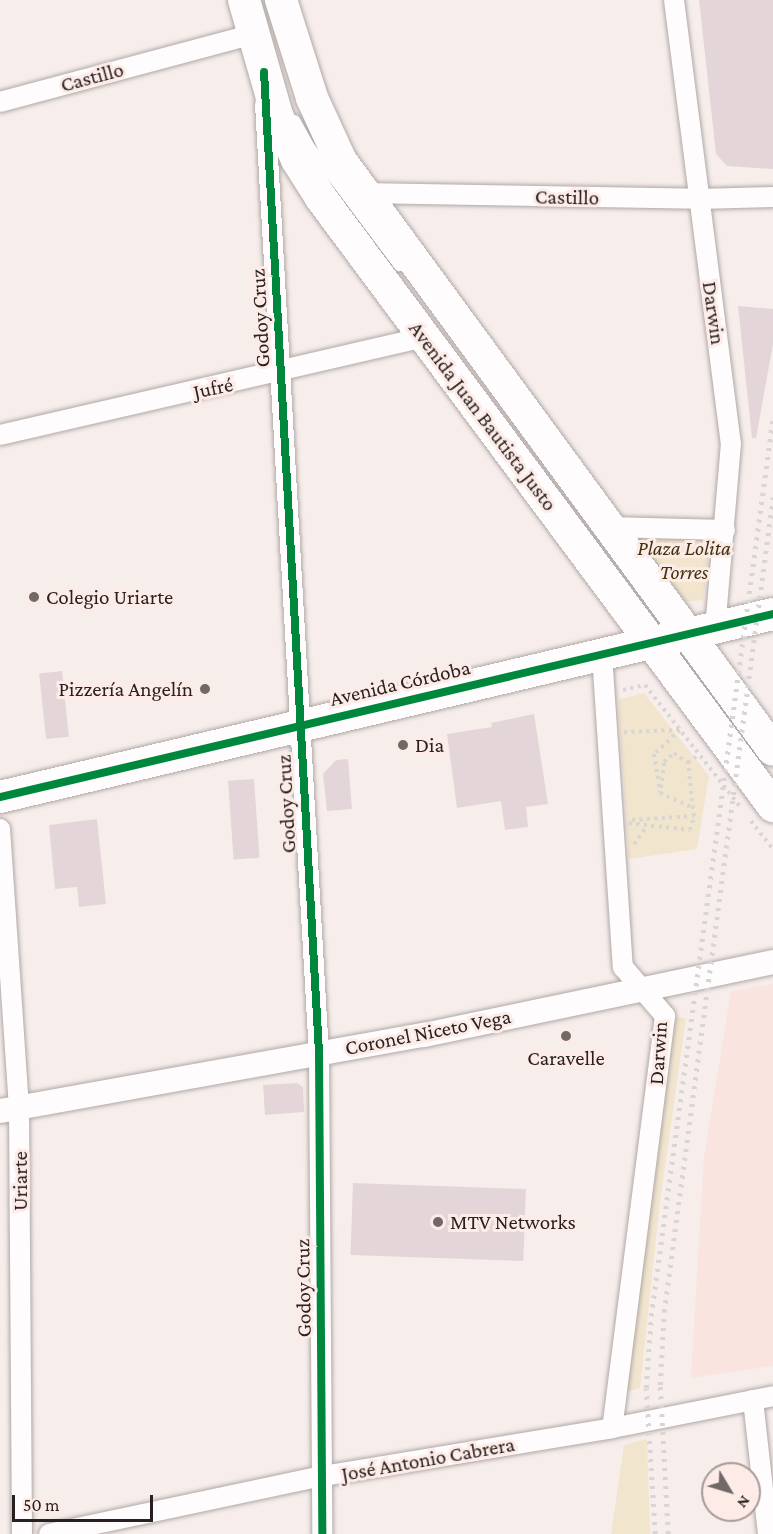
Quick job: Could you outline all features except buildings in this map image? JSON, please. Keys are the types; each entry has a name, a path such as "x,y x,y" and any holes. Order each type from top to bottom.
{"main road":[{"name":"Avenida Juan Bautista Justo","path":"244,0 264,72 297,160 425,337 773,750"},
{"name":"Avenida Juan Bautista Justo","path":"281,0 312,98 341,161 602,532 678,636 773,806"},
{"name":"Avenida Córdoba","path":"0,797 773,614"}],"street":[{"name":"Darwin","path":"674,0 731,443 725,530 678,636"},
{"name":"Castillo","path":"0,102 253,34"},
{"name":"Godoy Cruz","path":"264,72 319,1053 322,1534"},
{"name":"Castillo","path":"362,193 698,199 773,196"},
{"name":"Jufré","path":"0,435 281,373 425,337"},
{"path":"602,532 725,530"},
{"name":"Darwin","path":"602,654 623,967 665,1016 612,1428"},
{"name":"Uriarte","path":"0,829 22,1534"},
{"name":"Coronel Niceto Vega","path":"10,1109 424,1035 773,962"},
{"name":"José Antonio Cabrera","path":"49,1534 323,1476 612,1428 773,1396"},
{"path":"753,1400 768,1534"}],"lane":[{"path":"292,109 310,147 408,278"},
{"path":"616,557 643,594"},
{"path":"692,675 773,787"}],"path":[{"path":"604,694 645,685 773,849"},
{"path":"607,733 680,730"},
{"path":"660,794 654,754 680,730"},
{"path":"613,821 690,830 694,816 687,763 674,753 664,762 660,794"},
{"path":"687,763 699,754"},
{"path":"660,794 693,808"},
{"path":"613,821 694,816"}],"shaded area":[{"path":"773,984 773,1366 691,1378 704,1157 731,991"}],"green space":[{"name":"Plaza Lolita Torres","path":"639,533 707,539 710,549 703,600 684,602 638,541"},
{"path":"644,693 709,776 697,849 629,859 618,700"},
{"path":"674,1017 686,1018 660,1202 640,1388 627,1392"},
{"path":"647,1439 650,1534 611,1534 624,1445"}],"railway":[{"path":"655,1534 646,1388 651,1316 773,417"},
{"path":"668,1534 660,1385 664,1312 773,497"}],"cycle path":[{"path":"264,72 319,1054 322,1534"},
{"path":"0,797 773,614"}],"place":[{"name":"Colegio Uriarte","path":"34,597"},
{"name":"Pizzería Angelín","path":"205,689"},
{"name":"Dia","path":"403,745"},
{"name":"Caravelle","path":"566,1036"},
{"name":"MTV Networks","path":"438,1222"}]}
